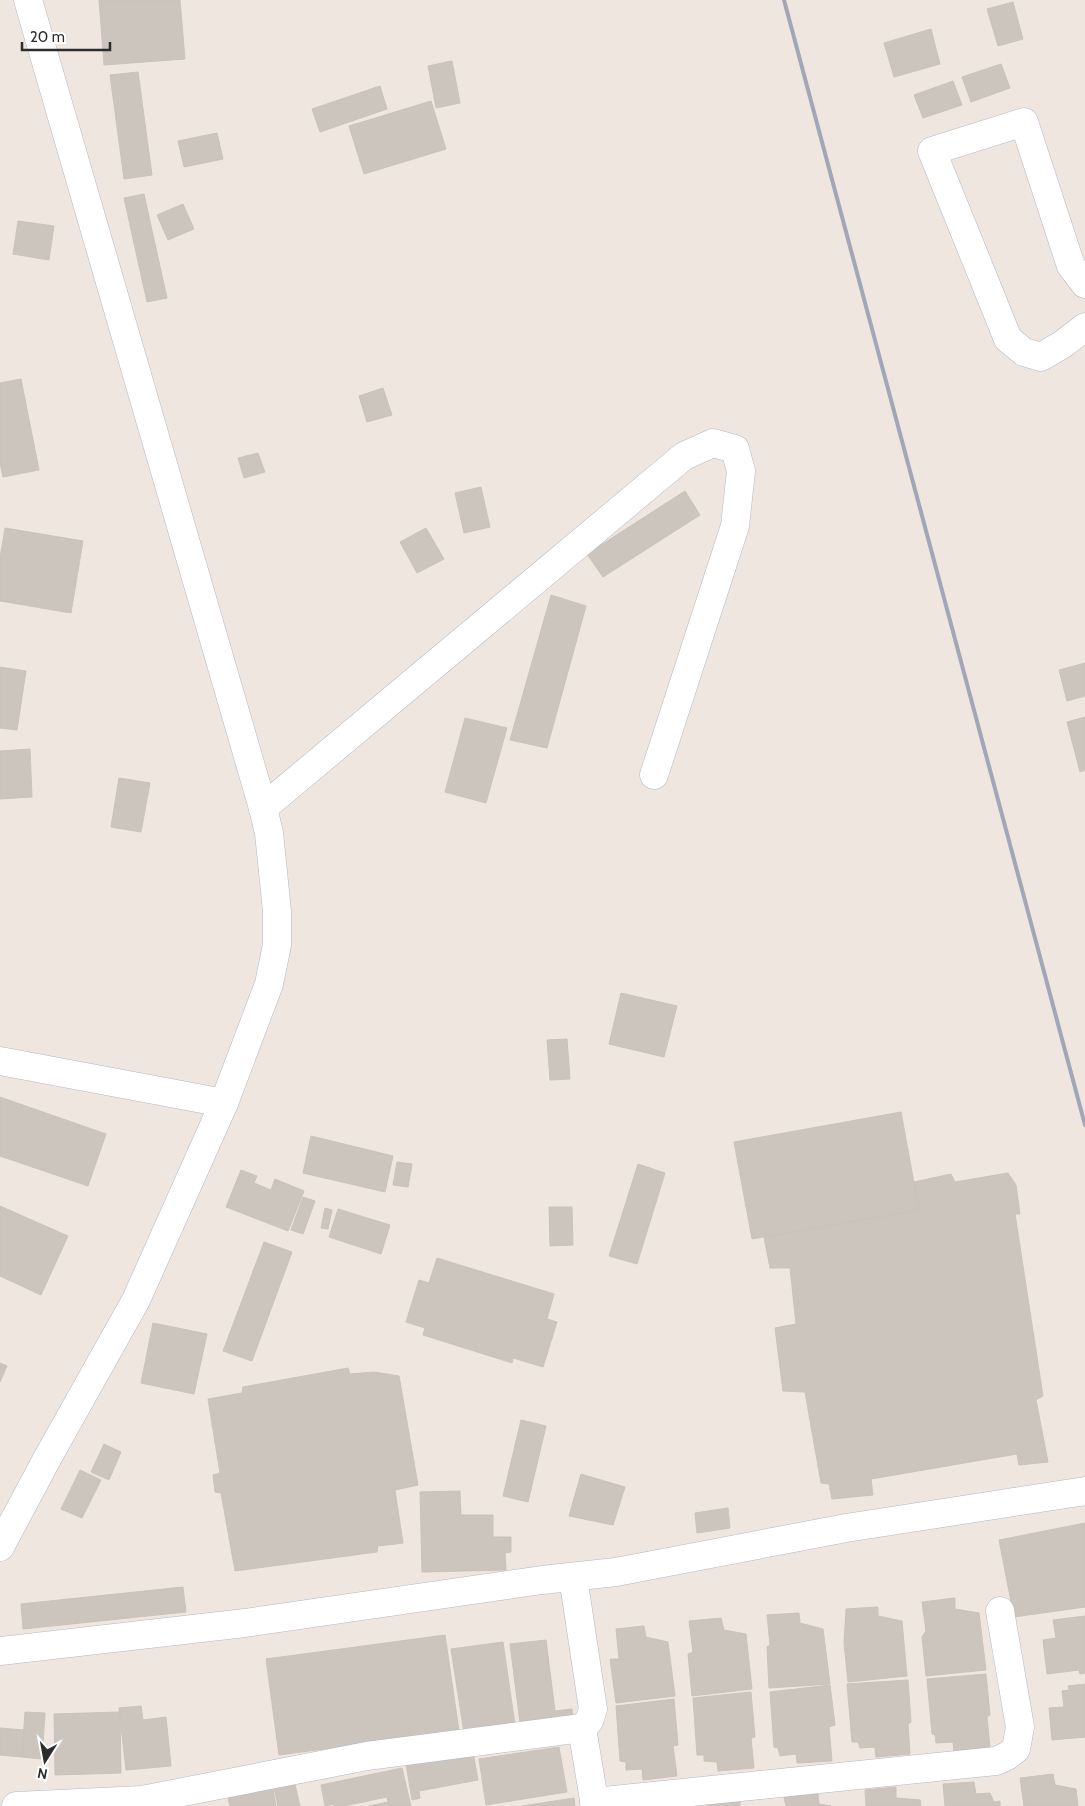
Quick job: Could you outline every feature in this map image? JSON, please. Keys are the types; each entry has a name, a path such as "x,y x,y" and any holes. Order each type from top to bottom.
{"street":[{"path":"0,1546 136,1300 224,1103 269,984 277,945 277,912 269,833 263,808 28,0"},
{"path":"1085,284 1071,266 1024,122 932,151 1008,340 1024,352 1041,357 1063,344 1085,327"},
{"path":"263,808 684,456 713,443 735,449 741,471 736,526 654,775"},
{"path":"0,1061 224,1103"},
{"path":"0,1651 245,1623 616,1572 846,1528 1085,1491"},
{"path":"16,1806 142,1800 367,1756 582,1728 589,1721 593,1709 573,1577"},
{"path":"582,1728 594,1804 996,1761 1016,1749 1020,1727 1000,1611"}],"building":[{"path":"99,0 180,0 185,59 104,65"},
{"path":"1013,2 1023,39 998,46 987,9"},
{"path":"931,29 940,64 894,77 884,43"},
{"path":"452,61 460,103 436,108 428,66"},
{"path":"1001,64 1010,88 971,102 962,77"},
{"path":"138,72 152,175 124,179 110,75"},
{"path":"953,81 962,105 923,118 914,95"},
{"path":"380,86 387,109 320,132 312,109"},
{"path":"431,101 446,149 364,174 349,126"},
{"path":"217,133 223,159 184,167 178,141"},
{"path":"144,194 167,298 147,302 124,198"},
{"path":"183,204 194,229 168,240 157,215"},
{"path":"18,221 54,226 49,260 13,254"},
{"path":"21,379 39,470 3,477 0,463 0,383"},
{"path":"383,388 392,415 367,422 359,396"},
{"path":"258,453 265,472 244,478 238,458"},
{"path":"481,487 490,527 464,533 455,493"},
{"path":"685,491 700,515 603,577 587,554"},
{"path":"5,528 83,541 71,613 0,601 0,558"},
{"path":"426,528 444,559 417,573 400,542"},
{"path":"551,595 586,606 547,748 510,740"},
{"path":"1085,663 1085,696 1067,701 1059,670"},
{"path":"0,667 26,671 17,730 0,728"},
{"path":"1085,717 1085,770 1080,772 1067,722"},
{"path":"465,718 507,728 486,803 445,792"},
{"path":"30,749 32,797 0,799 0,751"},
{"path":"119,778 150,783 141,832 111,827"},
{"path":"621,993 677,1006 664,1057 609,1044"},
{"path":"567,1039 570,1079 550,1080 547,1040"},
{"path":"0,1097 106,1134 88,1186 0,1156"},
{"path":"901,1112 919,1210 752,1239 734,1142"},
{"path":"311,1136 393,1156 385,1192 303,1173"},
{"path":"397,1162 412,1164 408,1187 393,1185"},
{"path":"638,1164 665,1173 637,1264 609,1256"},
{"path":"241,1170 257,1176 254,1183 271,1190 275,1179 304,1191 288,1231 226,1207"},
{"path":"1008,1173 1016,1185 1020,1214 1015,1214 1043,1396 1036,1400 1048,1462 1019,1465 1017,1454 871,1479 873,1495 832,1499 829,1484 821,1483 805,1392 783,1391 775,1328 796,1324 790,1268 770,1268 764,1237 919,1210 914,1182 951,1174 955,1182"},
{"path":"303,1197 315,1201 303,1234 291,1230"},
{"path":"0,1206 68,1236 41,1295 0,1276"},
{"path":"549,1207 572,1207 573,1245 550,1246"},
{"path":"325,1208 332,1210 328,1229 321,1228"},
{"path":"338,1209 390,1225 381,1254 329,1237"},
{"path":"264,1242 292,1252 252,1361 223,1351"},
{"path":"437,1258 554,1294 547,1319 557,1322 543,1367 513,1358 512,1363 423,1335 425,1328 406,1322 419,1280 429,1283"},
{"path":"153,1323 207,1334 194,1394 141,1383"},
{"path":"0,1363 7,1366 0,1382"},
{"path":"348,1368 350,1374 374,1372 399,1376 418,1485 395,1490 403,1543 378,1546 377,1552 235,1571 221,1493 215,1492 213,1475 220,1473 208,1399 242,1393 243,1387"},
{"path":"521,1420 546,1426 528,1502 503,1496"},
{"path":"104,1444 121,1452 109,1480 91,1472"},
{"path":"80,1470 101,1480 82,1518 61,1509"},
{"path":"581,1474 625,1487 613,1525 569,1516"},
{"path":"460,1491 461,1515 493,1515 493,1537 511,1537 511,1552 505,1553 506,1570 422,1572 420,1492"},
{"path":"728,1508 730,1528 697,1533 695,1513"},
{"path":"1085,1523 1085,1607 1014,1617 999,1540"},
{"path":"183,1587 186,1612 23,1629 21,1604"},
{"path":"955,1598 955,1609 979,1613 986,1670 926,1676 922,1637 926,1631 922,1602"},
{"path":"878,1607 878,1616 902,1621 907,1676 848,1682 844,1643 846,1609"},
{"path":"799,1613 800,1623 823,1629 830,1684 769,1688 767,1647 770,1645 767,1615"},
{"path":"1085,1616 1085,1673 1080,1674 1079,1670 1047,1674 1043,1640 1056,1638 1053,1620"},
{"path":"721,1618 724,1630 746,1634 752,1689 692,1696 688,1654 693,1652 689,1621"},
{"path":"644,1626 646,1637 668,1642 675,1696 616,1703 610,1659 619,1659 616,1629"},
{"path":"445,1635 459,1731 279,1755 266,1659"},
{"path":"546,1640 555,1711 572,1709 573,1724 521,1730 510,1644"},
{"path":"503,1642 515,1725 464,1733 451,1649"},
{"path":"986,1674 990,1715 987,1717 990,1748 954,1751 953,1742 936,1743 935,1735 932,1734 927,1679"},
{"path":"908,1680 911,1722 908,1724 910,1754 876,1757 875,1747 860,1748 858,1742 852,1742 847,1684"},
{"path":"1085,1684 1085,1737 1052,1740 1049,1708 1064,1707 1062,1691 1069,1690 1068,1686"},
{"path":"830,1685 835,1725 829,1727 832,1761 797,1763 796,1754 780,1756 778,1748 774,1747 770,1692"},
{"path":"751,1692 755,1737 751,1738 754,1768 718,1771 717,1762 704,1761 704,1755 697,1755 693,1698"},
{"path":"674,1699 678,1745 673,1746 677,1776 643,1780 642,1769 626,1770 626,1762 620,1761 616,1706"},
{"path":"141,1706 143,1720 166,1717 171,1766 126,1770 119,1708"},
{"path":"25,1712 45,1713 42,1759 22,1757"},
{"path":"120,1712 121,1773 55,1775 54,1714"},
{"path":"0,1728 24,1730 22,1757 0,1755"},
{"path":"559,1747 567,1792 486,1805 479,1759"},
{"path":"473,1752 478,1780 419,1791 420,1798 412,1800 406,1764"},
{"path":"402,1768 411,1806 369,1806 388,1802 387,1797 344,1806 334,1806 333,1804 325,1806 321,1785"},
{"path":"1053,1774 1055,1785 1076,1789 1078,1806 1024,1806 1020,1778"},
{"path":"294,1780 300,1806 278,1806 273,1784"},
{"path":"974,1782 976,1794 990,1793 994,1802 1000,1801 1000,1806 945,1806 943,1784"},
{"path":"272,1785 276,1806 230,1806 227,1793"},
{"path":"896,1787 896,1798 920,1800 921,1806 866,1806 865,1790"},
{"path":"818,1794 819,1804 831,1806 786,1806 784,1797"},
{"path":"574,1798 575,1806 522,1806"},
{"path":"740,1800 740,1806 706,1805"}],"railway":[{"path":"784,0 1085,1125"}]}
